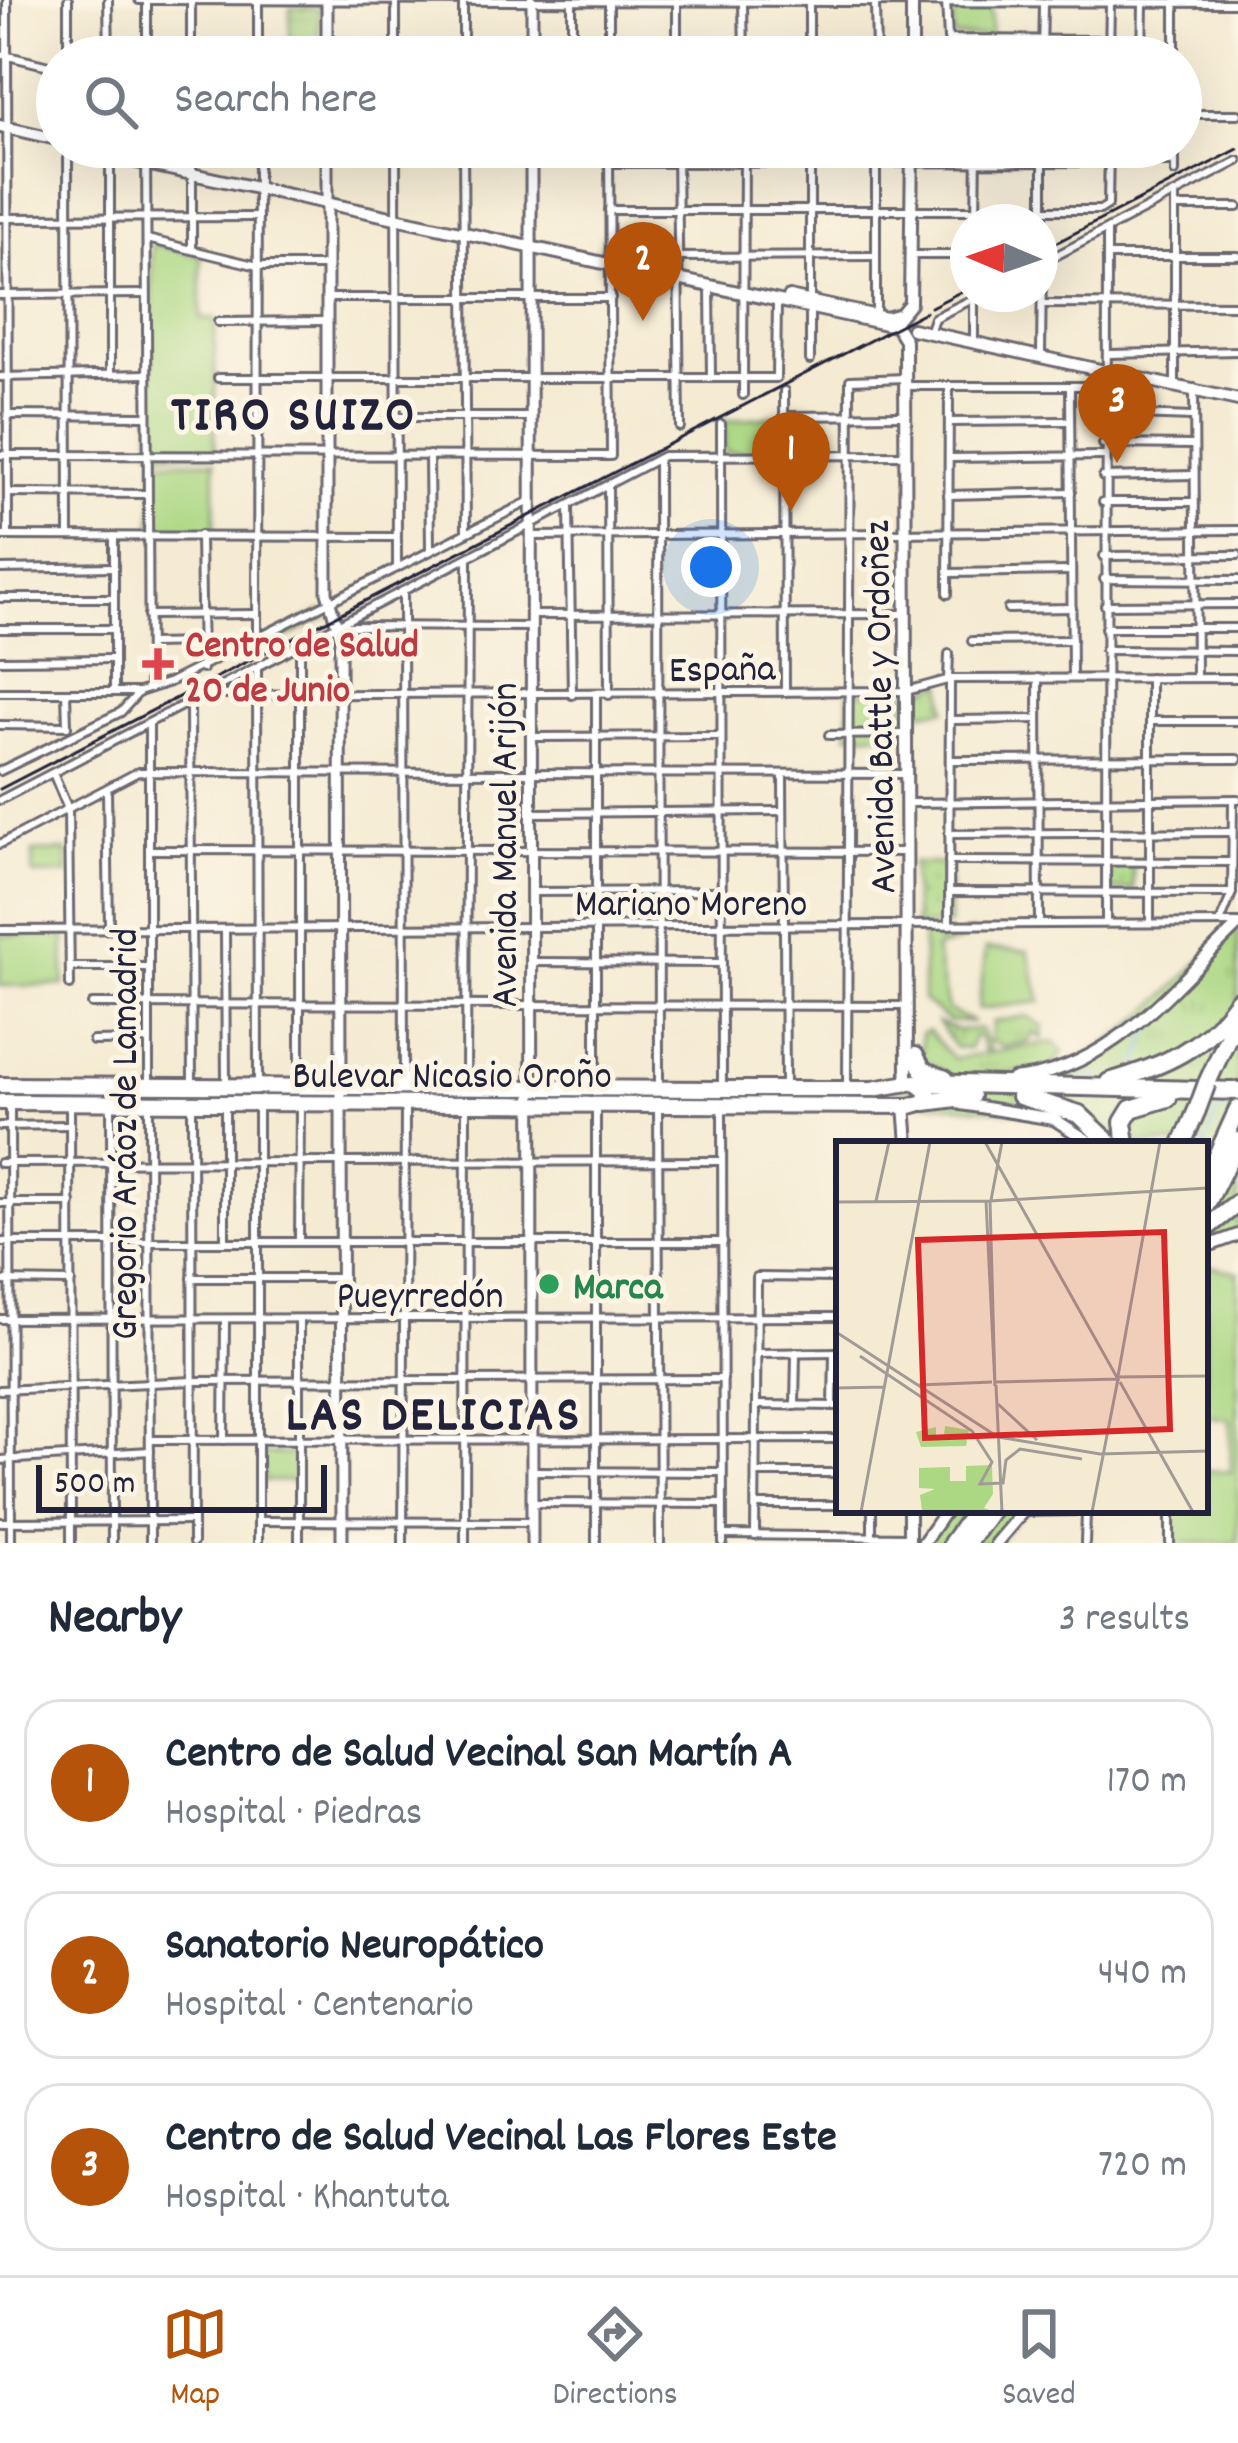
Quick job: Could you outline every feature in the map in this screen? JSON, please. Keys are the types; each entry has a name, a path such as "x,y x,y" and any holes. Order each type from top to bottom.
{"highway":[{"path":"1066,1087 1111,1082 1162,1066 1200,1043 1238,1000"},
{"path":"1186,1141 1238,1014"},
{"path":"1207,1083 1238,1033"},
{"path":"915,1056 923,1070 961,1085"},
{"path":"913,1095 961,1085 1066,1087 1238,1103"},
{"path":"913,1095 1174,1097 1238,1103"},
{"path":"1020,1096 1079,1114 1108,1141"},
{"path":"1126,1141 1124,1122 1131,1109 1174,1097"},
{"path":"1208,1175 1238,1103"},
{"path":"1208,1201 1238,1141"},
{"path":"1208,1226 1238,1203"},
{"path":"952,1543 974,1513"},
{"path":"967,1543 989,1513"}],"main road":[{"path":"912,2 912,36"},
{"path":"3,130 36,137"},
{"path":"183,168 974,340"},
{"name":"Avenida Battle y Ordoñez","path":"908,1141 915,1056 905,323 912,280 912,168"},
{"path":"678,276 776,302 876,314 1041,355 1108,364 1238,398"},
{"name":"Avenida Battle y Ordoñez","path":"907,455 908,382"},
{"name":"Avenida Battle y Ordoñez","path":"908,691 909,852"},
{"path":"961,1085 1039,1075 1087,1057 1154,1010 1238,924"},
{"name":"Avenida Battle y Ordoñez","path":"912,927 913,1095"},
{"name":"Bulevar Nicasio Oroño","path":"0,1085 149,1097 300,1098 341,1106 405,1107 722,1107 913,1095"},
{"name":"Bulevar Nicasio Oroño","path":"300,1098 341,1089 847,1089 913,1095"},
{"path":"913,1095 1039,1114 1068,1124 1089,1141"},
{"name":"Bulevar Nicasio Oroño","path":"5,1102 111,1103 149,1097"},
{"path":"1208,1246 1238,1234"},
{"path":"923,1543 944,1513"},
{"path":"996,1543 1021,1513"}],"street":[{"path":"7,0 3,218 4,377 9,415 4,536 396,537"},
{"path":"68,0 68,36"},
{"path":"108,0 109,36"},
{"path":"146,36 144,1 1238,3"},
{"path":"191,1 191,36"},
{"path":"257,1 258,36"},
{"path":"327,1 327,36"},
{"path":"396,1 396,36"},
{"path":"463,1 463,36"},
{"path":"532,1 532,36"},
{"path":"677,1 677,36"},
{"path":"809,1 809,36"},
{"path":"743,2 744,36"},
{"path":"875,2 876,36"},
{"path":"946,2 945,35 953,36"},
{"path":"1043,2 1043,36"},
{"path":"1175,2 1175,36"},
{"path":"572,3 572,36"},
{"path":"609,3 610,36"},
{"path":"1109,36 1110,3"},
{"path":"1142,36 1143,3"},
{"path":"3,55 36,63"},
{"path":"1202,114 1238,114"},
{"path":"1058,256 1238,161"},
{"path":"68,168 69,536"},
{"path":"107,168 110,374"},
{"path":"146,168 149,688"},
{"path":"192,168 192,249"},
{"path":"257,641 258,168"},
{"path":"327,168 326,535 328,604 339,626 340,695 342,1543"},
{"path":"396,168 397,568"},
{"path":"463,168 466,533"},
{"name":"Avenida Manuel Arijón","path":"531,168 532,1543"},
{"path":"4,455 610,456 609,168"},
{"path":"677,168 680,427"},
{"path":"743,168 743,395"},
{"path":"810,168 810,360"},
{"path":"876,168 876,314"},
{"path":"976,204 977,168"},
{"path":"1043,168 1044,204"},
{"path":"1058,211 1100,211 1108,205 1109,168"},
{"path":"1174,383 1175,194"},
{"path":"1175,207 1238,207"},
{"path":"609,210 950,211"},
{"path":"3,218 258,217"},
{"path":"1106,923 1103,386 1108,364 1107,231"},
{"path":"146,239 258,266 326,266"},
{"path":"912,255 950,255"},
{"path":"677,257 876,256"},
{"path":"1108,256 1238,256"},
{"path":"710,287 711,378"},
{"path":"4,295 146,294"},
{"path":"326,298 610,298"},
{"path":"218,378 776,378 776,302"},
{"path":"1058,304 1238,305"},
{"path":"931,327 934,318 950,310"},
{"path":"974,340 977,312"},
{"path":"1041,355 1042,312"},
{"path":"218,322 326,321"},
{"path":"1108,364 1174,352 1238,352"},
{"path":"4,377 147,374"},
{"path":"847,1089 850,380 949,389 1103,386"},
{"path":"1070,386 1072,678"},
{"path":"1194,388 1196,678"},
{"path":"948,594 949,389"},
{"path":"784,391 785,692"},
{"path":"1103,414 1194,417"},
{"path":"9,415 147,416"},
{"path":"784,416 905,415"},
{"path":"397,417 532,417"},
{"path":"949,422 1070,421"},
{"path":"721,424 723,1539 909,1540"},
{"path":"1103,444 1194,445"},
{"path":"429,455 430,551"},
{"path":"0,800 468,558 532,530 660,457 907,455"},
{"path":"659,1089 660,457"},
{"path":"949,458 1103,457"},
{"path":"1103,477 1193,475"},
{"path":"608,485 608,694"},
{"path":"948,495 1071,492"},
{"path":"8,493 147,494"},
{"path":"0,692 139,692 202,669 532,500"},
{"path":"1103,502 1194,502"},
{"path":"569,507 572,695"},
{"path":"532,530 569,536 1238,530"},
{"path":"114,536 114,692"},
{"path":"200,536 202,669"},
{"path":"1104,556 1238,555"},
{"path":"466,1090 468,558"},
{"path":"0,569 114,567"},
{"path":"949,573 1071,571"},
{"path":"1105,579 1238,580"},
{"path":"404,591 404,1090"},
{"path":"0,598 114,598"},
{"path":"1105,605 1238,604"},
{"path":"1008,609 1072,608"},
{"path":"148,615 257,614"},
{"path":"339,626 468,625 570,615 908,614"},
{"path":"0,628 114,628"},
{"path":"1105,628 1238,628"},
{"path":"972,641 1072,640"},
{"path":"149,644 202,644"},
{"path":"299,1241 300,645"},
{"path":"1105,650 1238,652"},
{"path":"949,654 949,925"},
{"path":"0,660 114,659"},
{"path":"257,668 258,1543"},
{"path":"1038,678 1039,924"},
{"path":"1150,678 1150,923"},
{"name":"España","path":"204,695 849,692 908,691 949,679 1238,678"},
{"path":"66,692 67,736"},
{"path":"0,771 121,712 139,692"},
{"path":"596,695 596,1089"},
{"path":"190,701 193,1543"},
{"path":"950,720 1038,719"},
{"path":"1150,721 1238,721"},
{"path":"0,725 67,726"},
{"name":"Gregorio Aráoz de Lamadrid","path":"148,725 150,1543"},
{"path":"829,735 906,734"},
{"path":"532,737 722,736"},
{"path":"950,760 1238,759"},
{"path":"53,773 68,809 70,985"},
{"path":"0,844 107,788 146,774 909,774"},
{"path":"783,777 785,1089"},
{"path":"107,788 110,929"},
{"path":"911,802 1235,799 1232,892 1220,923 1226,937"},
{"path":"532,813 782,812"},
{"path":"950,834 1232,832"},
{"path":"149,850 909,852"},
{"path":"950,861 1232,862"},
{"path":"532,892 722,891"},
{"path":"949,892 1232,892"},
{"name":"Mariano Moreno","path":"0,930 1238,924"},
{"path":"224,930 225,1242"},
{"path":"532,962 722,962"},
{"path":"70,967 149,967"},
{"path":"92,1004 909,1006"},
{"path":"93,1041 149,1040"},
{"path":"5,1102 11,1163 11,1543"},
{"path":"70,1102 71,1543"},
{"path":"111,1103 112,1543"},
{"path":"404,1543 405,1107"},
{"path":"465,1543 466,1107"},
{"path":"596,1107 596,1543"},
{"path":"658,1107 660,1543"},
{"path":"0,1126 70,1125"},
{"path":"0,1163 596,1165 723,1161"},
{"path":"0,1203 70,1203"},
{"path":"0,1242 723,1242"},
{"path":"755,1536 757,1277 836,1278"},
{"path":"192,1278 342,1278"},
{"path":"0,1281 71,1282"},
{"name":"Pueyrredón","path":"0,1319 595,1322 836,1317"},
{"path":"224,1440 225,1320"},
{"path":"299,1320 299,1543"},
{"path":"795,1406 796,1352"},
{"path":"757,1353 836,1352"},
{"path":"0,1390 193,1381 723,1379"},
{"path":"757,1406 836,1406"},
{"path":"150,1440 836,1439"},
{"path":"0,1460 150,1451"},
{"path":"532,1471 722,1472"},
{"path":"756,1473 836,1473"},
{"path":"532,1503 722,1504"},
{"path":"756,1505 836,1505"},
{"path":"872,1513 872,1537"},
{"path":"1085,1543 1086,1513"},
{"path":"0,1522 193,1521"},
{"path":"258,1521 532,1522"}],"green space":[{"path":"953,6 991,6 991,36 953,36"},
{"path":"290,8 319,8 319,36 290,36"},
{"path":"152,244 201,256 201,319 215,319 215,453 156,453 151,448"},
{"path":"780,415 780,452 725,452 726,421"},
{"path":"155,461 215,461 215,532 152,529"},
{"path":"322,611 327,617 260,651 259,644"},
{"path":"943,683 946,709 913,713 915,691"},
{"path":"906,691 906,734 848,734 849,692"},
{"path":"67,851 68,874 33,875 33,852"},
{"path":"912,863 949,864 949,925 915,926"},
{"path":"1109,866 1133,866 1133,890 1109,890"},
{"path":"1238,925 1238,1235 1208,1246 1208,1141 1088,1141 1039,1114 899,1100 900,1090 1022,1079 1068,1065 1147,1013"},
{"path":"923,932 936,932 938,942 970,932 962,941 935,949 948,1010 974,1022 948,1021 923,1000"},
{"path":"0,935 65,936 64,985 0,986"},
{"path":"986,949 1028,951 1041,1002 978,1009"},
{"path":"1027,1016 1044,1027 1042,1039 1034,1032 1029,1042 1003,1047 990,1041 993,1022"},
{"path":"938,1023 958,1030 981,1029 990,1050 983,1050 980,1037 974,1036 969,1049 955,1048"},
{"path":"928,1031 953,1059 1054,1042 1063,1052 1052,1068 954,1078 921,1059 921,1034"},
{"path":"895,1091 895,1101 727,1101 726,1097"},
{"path":"1208,1266 1238,1272 1238,1543 1174,1543 1173,1513 1208,1513 1208,1470 1231,1472 1230,1419 1208,1416"},
{"path":"263,1454 295,1454 295,1481 263,1481"},
{"path":"944,1513 1021,1513 996,1543 923,1543"}],"waterway":[{"path":"1138,1065 1153,1021"},
{"path":"1077,1076 1103,1076"},
{"path":"1207,1141 1218,1111 1232,1108"}],"railway":[{"path":"1202,168 1238,149"},
{"path":"1058,242 1201,168"},
{"path":"931,307 950,297"},
{"path":"0,789 925,312"}],"place":[{"name":"Sanatorio Neuropático","path":"643,321"},
{"name":"Centro de Salud Vecinal Las Flores Este","path":"1117,463"},
{"name":"Centro de Salud Vecinal San Martín A","path":"791,511"},
{"name":"Centro de Salud 20 de Junio","path":"158,664"},
{"name":"Marca","path":"549,1284"}],"district":[{"name":"TIRO SUIZO","path":"294,411"},
{"name":"LAS DELICIAS","path":"434,1411"}]}
